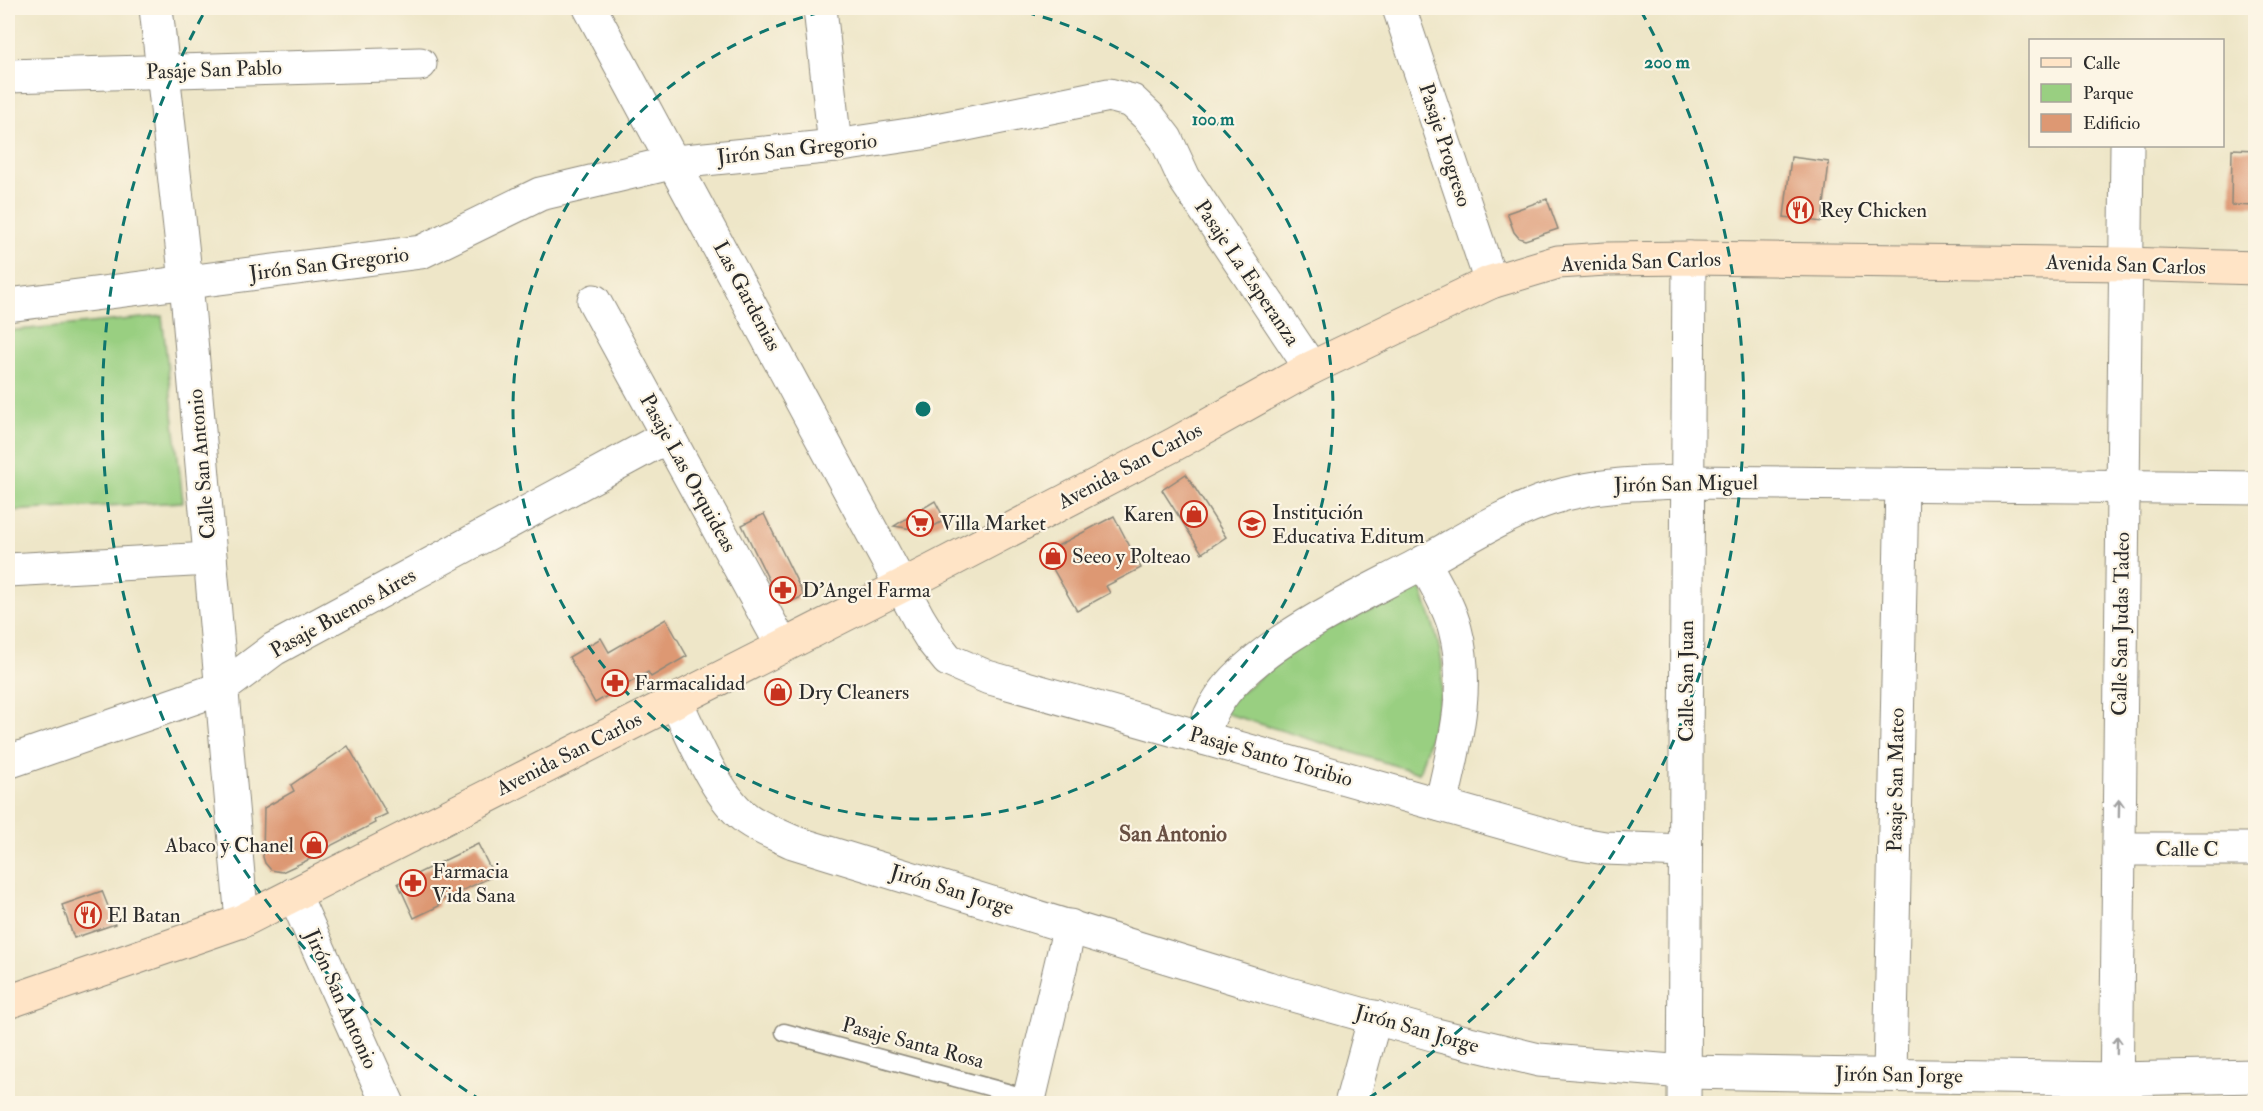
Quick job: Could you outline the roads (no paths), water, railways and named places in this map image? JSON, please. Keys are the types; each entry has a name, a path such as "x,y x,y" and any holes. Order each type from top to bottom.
{"main road":[{"name":"Avenida San Carlos","path":"9,994 242,921 1173,445 1311,368 1491,282 1558,262 1606,259 2125,264 2256,268"}],"street":[{"name":"Calle San Antonio","path":"156,8 186,282 242,921"},
{"name":"Las Gardenias","path":"590,8 902,584"},
{"path":"820,8 835,146"},
{"name":"Pasaje Progreso","path":"1399,8 1491,282"},
{"name":"Pasaje San Pablo","path":"8,76 420,64"},
{"name":"Jirón San Gregorio","path":"8,305 421,252 540,194 675,162 835,146 922,134 1109,95 1132,101 1150,118 1166,139 1184,178"},
{"name":"Calle San Judas Tadeo","path":"2116,1091 2127,147"},
{"name":"Pasaje La Esperanza","path":"1184,178 1311,368"},
{"name":"Calle San Juan","path":"1684,1088 1689,258"},
{"name":"Pasaje Las Orquideas","path":"594,301 782,645"},
{"name":"Pasaje Buenos Aires","path":"8,762 222,688 274,649 668,436"},
{"name":"Jirón San Miguel","path":"1204,738 1209,717 1216,704 1262,656 1293,633 1493,523 1550,499 1606,485 1687,482 2256,488"},
{"name":"Pasaje San Mateo","path":"1890,1075 1902,484"},
{"path":"8,570 210,559"},
{"path":"1424,562 1449,610 1455,628 1460,649 1463,689 1456,736 1441,805"},
{"name":"Pasaje Santo Toribio","path":"902,584 932,640 948,660 987,677 1510,826 1585,845 1685,851"},
{"name":"Jirón San Jorge","path":"675,700 724,794 745,818 793,842 1269,987 1436,1035 1539,1060 1684,1088 1890,1075 2116,1091 2256,1076"},
{"name":"Calle C","path":"2118,849 2256,849"},
{"name":"Jirón San Antonio","path":"294,894 388,1104"},
{"path":"1029,1101 1070,926"},
{"path":"1351,1104 1375,1017"}],"lane":[{"name":"Pasaje Santa Rosa","path":"784,1032 1029,1101"}],"place":[{"name":"Rey Chicken","path":"1800,210"},
{"name":"Karen","path":"1194,514"},
{"name":"Villa Market","path":"920,523"},
{"name":"Institución Educativa Editum","path":"1252,524"},
{"name":"Seeo y Polteao","path":"1053,556"},
{"name":"D'Angel Farma","path":"783,590"},
{"name":"Farmacalidad","path":"615,683"},
{"name":"Dry Cleaners","path":"778,692"},
{"name":"Abaco y Chanel","path":"314,845"},
{"name":"Farmacia Vida Sana","path":"413,883"},
{"name":"El Batan","path":"88,915"}],"district":[{"name":"San Antonio","path":"1173,834"}]}
